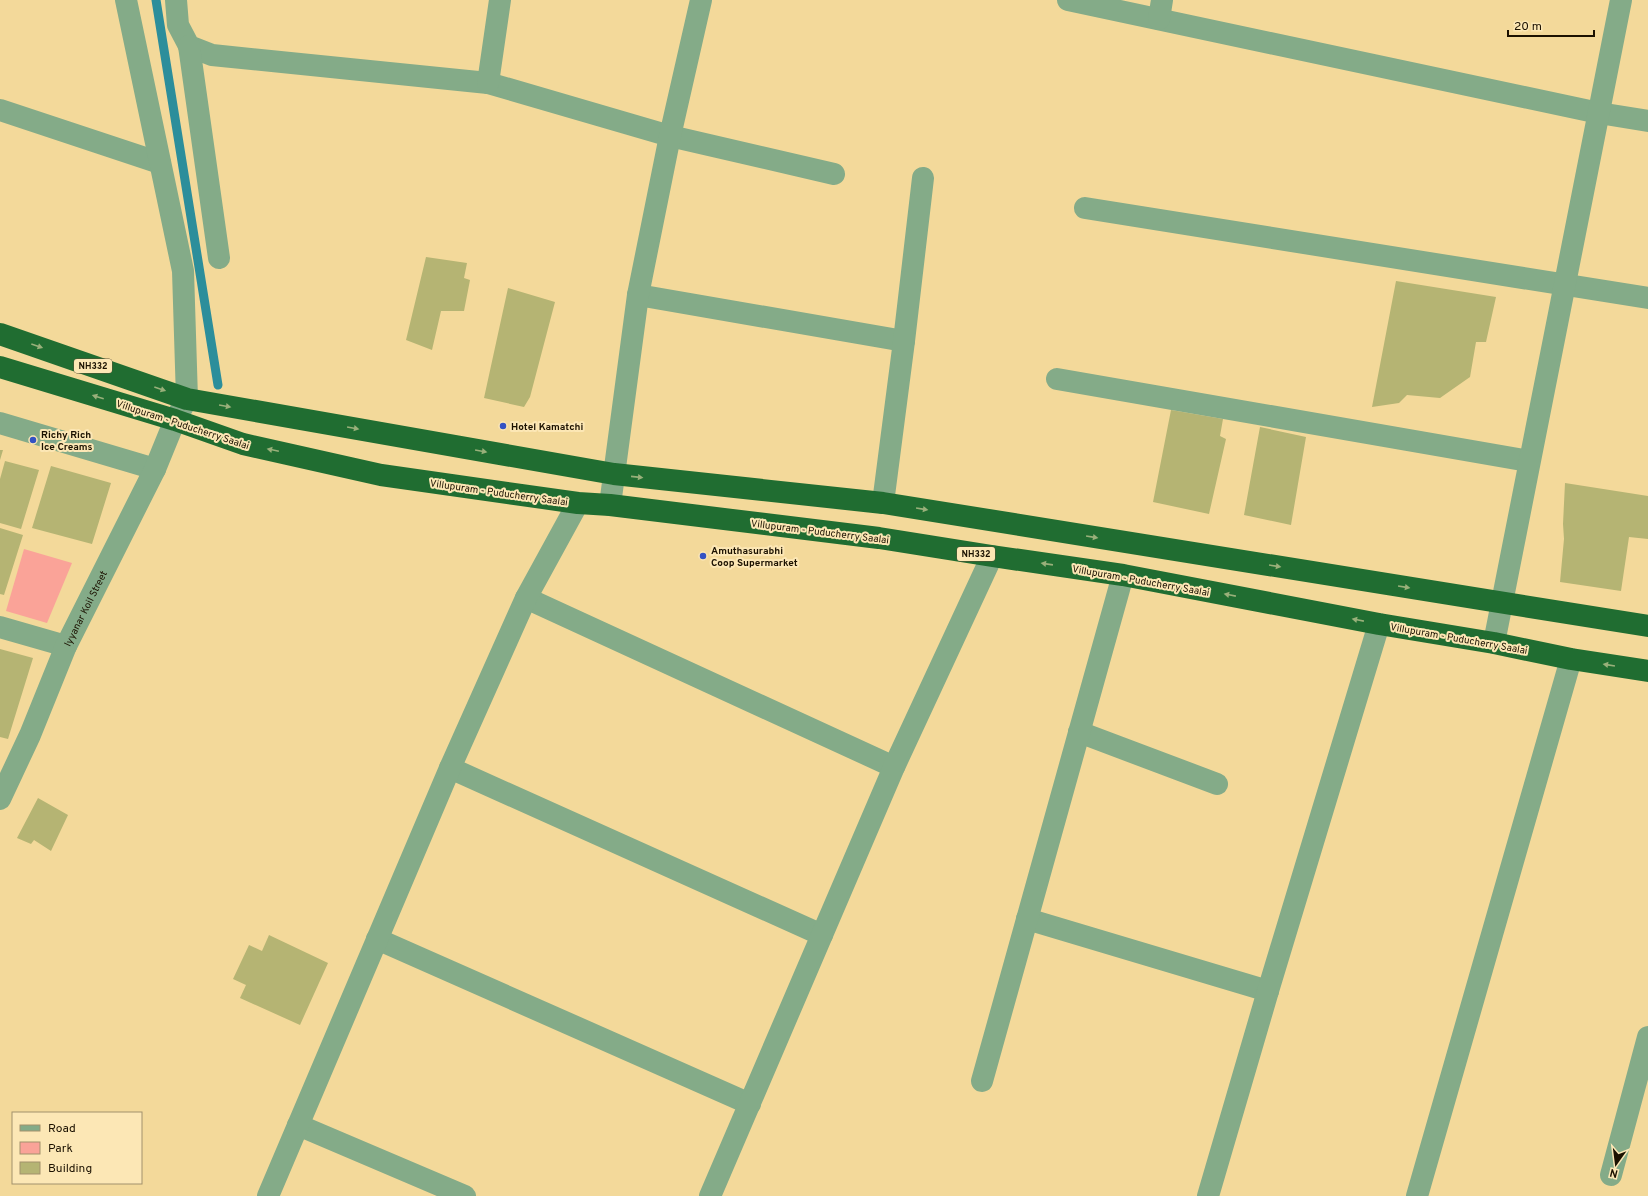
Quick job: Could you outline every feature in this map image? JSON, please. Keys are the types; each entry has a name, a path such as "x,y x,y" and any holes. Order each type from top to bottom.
{"highway":[{"name":"NH332","path":"0,334 187,399"},
{"name":"Villupuram - Puducherry Saalai","path":"0,367 175,420 243,444 381,475 578,503 610,505 879,538 1123,575 1379,624 1494,643 1570,659 1648,671"},
{"path":"187,399 614,474 883,503 1648,626"}],"street":[{"path":"126,0 182,271 187,399"},
{"path":"176,0 178,25 188,46 219,258"},
{"path":"488,83 500,0"},
{"path":"610,505 638,295 670,136 701,0"},
{"path":"1068,0 1161,10 1599,113 1648,121"},
{"path":"1494,643 1621,0"},
{"path":"188,46 212,55 488,83 670,136 834,174"},
{"path":"0,110 160,163"},
{"path":"883,503 923,178"},
{"path":"1085,208 1648,298"},
{"path":"638,295 904,341"},
{"path":"1057,379 1529,461"},
{"name":"Iyyanar Koil Street","path":"0,799 30,736 66,646 154,469 175,420 187,399"},
{"path":"0,423 154,469"},
{"path":"268,1196 450,768 526,598 578,503"},
{"path":"718,1194 750,1104 894,767 992,556"},
{"path":"982,1080 1123,575"},
{"path":"526,598 894,767"},
{"path":"1208,1196 1268,991 1379,624"},
{"path":"0,627 66,646"},
{"path":"1417,1196 1570,659"},
{"path":"1079,732 1217,784"},
{"path":"450,768 822,935"},
{"path":"1027,919 1268,991"},
{"path":"377,939 750,1104"},
{"path":"1611,1175 1648,1037"},
{"path":"298,1125 465,1196"}],"green space":[{"path":"24,549 72,563 47,623 6,611"}],"building":[{"path":"426,257 467,263 464,278 470,280 464,311 441,311 432,350 406,340"},
{"path":"1396,281 1496,297 1486,342 1476,342 1470,377 1440,398 1407,395 1399,403 1372,407"},
{"path":"508,288 555,302 530,397 524,407 484,398"},
{"path":"1171,410 1223,419 1220,436 1226,439 1209,514 1153,502"},
{"path":"1260,427 1306,437 1291,525 1244,515"},
{"path":"0,450 3,450 0,460"},
{"path":"5,461 39,470 21,529 0,523 0,479"},
{"path":"51,466 111,483 92,544 32,528"},
{"path":"1565,483 1648,496 1648,539 1629,537 1621,591 1560,582 1564,539 1563,524"},
{"path":"0,528 23,535 4,595 0,594"},
{"path":"0,649 33,658 8,739 0,737"},
{"path":"38,798 68,815 51,851 34,840 31,844 17,838"},
{"path":"269,935 328,963 300,1025 240,998 246,985 233,979 249,945 262,951"}],"waterway":[{"path":"156,0 218,385"}],"place":[{"name":"Hotel Kamatchi","path":"503,426"},
{"name":"Richy Rich Ice Creams","path":"33,440"},
{"name":"Amuthasurabhi Coop Supermarket","path":"703,556"}]}
